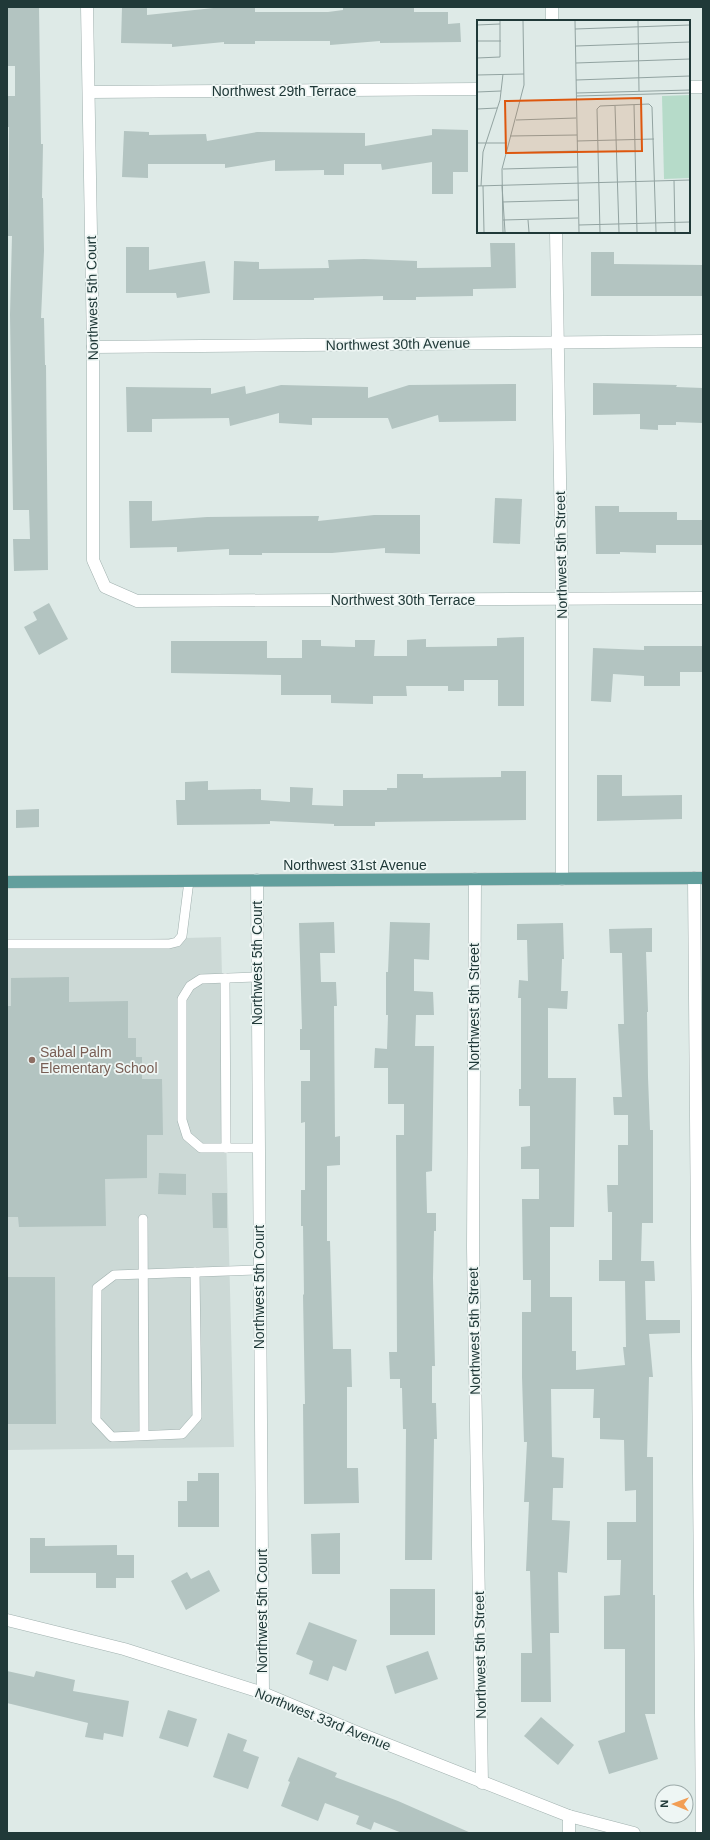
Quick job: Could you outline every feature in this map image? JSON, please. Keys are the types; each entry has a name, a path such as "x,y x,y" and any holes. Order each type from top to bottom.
{"main road":[{"name":"Northwest 31st Avenue","path":"7,882 699,878"}],"street":[{"name":"Northwest 5th Court","path":"87,7 90,92 94,560 105,587"},
{"path":"552,7 552,20"},
{"path":"690,88 703,87"},
{"name":"Northwest 29th Terrace","path":"90,92 477,89"},
{"name":"Northwest 5th Street","path":"556,233 562,599 562,879"},
{"name":"Northwest 30th Avenue","path":"93,347 703,341"},
{"name":"Northwest 30th Terrace","path":"105,587 137,601 703,598"},
{"path":"699,878 702,1833"},
{"name":"Northwest 5th Street","path":"475,879 473,1248 482,1783"},
{"name":"Northwest 5th Court","path":"257,880 263,1693"},
{"name":"Northwest 33rd Avenue","path":"7,1620 124,1649 263,1693 482,1783 569,1816 634,1833"},
{"path":"569,1816 569,1833"}],"lane":[{"path":"7,944 169,944 177,942 182,936 189,881"},
{"path":"257,977 201,978 190,986 182,999 182,1120 187,1136 201,1148 258,1148"},
{"path":"225,978 226,1148"},
{"path":"143,1219 144,1436"},
{"path":"195,1272 196,1417 182,1434 112,1437 96,1420 97,1288 114,1274 259,1270"}],"shaded area":[{"path":"221,937 234,1447 7,1450 7,943"}],"building":[{"path":"8,7 39,7 44,251 41,318 44,318 46,365 48,570 14,571 13,539 30,539 29,510 13,510 10,315 12,236 8,236 9,127 7,127 7,96 15,96 15,66 7,66"},
{"path":"122,7 147,7 147,15 223,7 255,7 255,12 328,12 343,10 343,7 414,7 414,12 448,12 448,24 460,23 461,42 380,43 380,41 330,45 330,41 255,41 255,44 224,44 224,42 172,47 172,44 121,43"},
{"path":"432,129 468,130 468,172 453,172 453,194 432,194 432,162 382,170 381,164 344,164 344,175 324,175 324,170 275,171 275,160 225,168 225,164 148,164 148,178 122,177 124,131 149,132 149,135 206,134 207,141 257,132 365,133 365,146 432,135"},
{"path":"490,243 515,243 516,288 473,289 473,296 416,297 416,300 383,300 383,296 314,298 314,300 233,300 234,261 259,262 259,269 329,268 328,260 364,259 417,261 417,268 491,267"},
{"path":"126,247 149,247 149,270 205,261 210,293 177,298 176,293 126,293"},
{"path":"591,252 614,252 614,264 703,265 703,296 591,296"},
{"path":"593,383 677,385 676,387 703,388 703,423 676,422 676,425 658,425 658,430 640,429 640,414 593,415"},
{"path":"516,384 516,421 439,422 438,415 392,429 388,418 312,418 312,425 279,423 279,413 230,426 229,418 152,419 152,432 127,432 126,387 211,388 211,394 245,386 246,394 281,385 368,387 368,398 409,385"},
{"path":"495,498 522,499 520,544 493,543"},
{"path":"129,501 152,501 152,521 207,517 319,516 318,521 374,515 420,515 420,554 385,553 385,548 332,553 262,553 262,555 229,555 229,549 177,552 177,547 130,548"},
{"path":"595,506 619,506 619,512 677,512 677,520 703,520 703,545 656,545 656,553 620,552 620,554 596,554"},
{"path":"49,603 68,639 39,655 24,627 37,620 33,612"},
{"path":"524,637 524,706 498,706 498,680 464,680 464,691 448,691 448,686 406,686 407,696 373,696 373,704 331,703 331,695 281,695 281,675 171,673 171,641 267,641 267,658 302,658 302,640 321,640 321,646 355,647 355,640 375,640 374,656 407,656 407,640 426,639 426,647 497,646 497,638"},
{"path":"644,646 703,646 703,672 680,672 680,686 644,686 644,676 613,674 611,702 591,701 593,648 644,650"},
{"path":"501,771 526,771 526,820 375,822 375,826 334,826 334,824 270,821 270,824 177,825 176,800 185,800 185,782 208,781 208,790 261,789 261,800 290,802 290,787 313,788 312,805 343,806 343,790 387,790 387,788 397,788 397,774 423,774 423,778 501,777"},
{"path":"597,775 622,775 622,796 682,795 682,819 597,821"},
{"path":"39,809 39,827 16,828 16,810"},
{"path":"334,922 335,953 320,953 321,982 336,982 337,1006 334,1006 335,1137 340,1136 340,1165 327,1166 327,1241 330,1241 333,1349 351,1349 352,1387 347,1387 347,1468 358,1468 359,1503 304,1504 304,1294 301,1190 305,1190 305,1122 301,1123 301,1081 310,1081 310,1050 300,1050 300,1029 302,1029 299,923"},
{"path":"390,922 430,923 429,960 414,959 414,991 433,992 434,1015 416,1015 415,1046 434,1046 432,1171 426,1172 427,1213 436,1213 433,1278 435,1366 432,1366 432,1403 436,1403 437,1439 434,1439 432,1560 405,1560 406,1429 403,1429 402,1388 400,1388 400,1379 390,1379 389,1352 397,1352 396,1135 404,1135 404,1104 388,1104 388,1068 374,1068 375,1048 387,1049 388,1015 386,1015 386,972 388,972"},
{"path":"563,923 564,959 562,959 561,991 568,991 567,1009 548,1008 548,1078 576,1078 574,1227 550,1227 550,1297 572,1297 572,1351 576,1351 576,1370 625,1365 623,1347 626,1347 625,1281 599,1281 599,1260 612,1260 612,1212 608,1212 607,1185 618,1185 618,1145 628,1145 628,1115 614,1115 613,1097 622,1097 618,1024 624,1024 622,953 610,953 609,929 652,928 652,952 646,952 650,1130 653,1130 653,1223 642,1223 641,1261 654,1261 655,1281 645,1281 646,1320 680,1320 680,1333 649,1334 653,1377 649,1377 647,1457 653,1457 655,1714 645,1714 658,1759 609,1774 598,1741 625,1732 625,1649 604,1649 604,1596 620,1595 621,1560 607,1560 607,1522 636,1522 636,1490 625,1491 624,1440 600,1439 600,1418 593,1418 594,1389 551,1389 552,1457 564,1458 563,1488 553,1488 552,1520 570,1521 567,1573 558,1572 559,1633 550,1633 551,1702 521,1702 521,1653 532,1653 530,1571 526,1571 529,1502 524,1502 527,1442 524,1442 522,1377 522,1312 531,1312 531,1280 523,1280 522,1199 539,1199 539,1169 521,1169 521,1147 530,1146 530,1106 519,1106 519,1089 521,1089 521,998 518,998 519,980 528,981 527,940 517,940 517,924"},
{"path":"69,977 69,1002 128,1001 128,1038 136,1038 136,1057 142,1057 142,1079 162,1079 163,1135 147,1135 147,1178 105,1179 106,1226 19,1227 18,1217 7,1217 7,1006 11,1006 11,978"},
{"path":"159,1173 186,1174 186,1195 158,1194"},
{"path":"212,1193 227,1193 227,1228 213,1228"},
{"path":"7,1277 55,1277 56,1424 7,1424"},
{"path":"198,1473 219,1473 219,1527 178,1527 178,1501 187,1501 187,1481 198,1481"},
{"path":"340,1533 340,1574 312,1574 311,1534"},
{"path":"30,1538 45,1538 45,1546 117,1545 117,1555 134,1555 134,1578 116,1578 116,1588 96,1588 96,1573 30,1573"},
{"path":"209,1570 220,1591 186,1610 171,1581 187,1572 191,1579"},
{"path":"390,1589 435,1589 435,1635 390,1635"},
{"path":"309,1622 357,1640 346,1671 333,1666 328,1681 309,1674 313,1661 296,1654"},
{"path":"428,1651 438,1679 395,1694 386,1666"},
{"path":"7,1671 34,1677 36,1671 75,1680 73,1691 129,1701 123,1737 104,1733 103,1740 85,1737 88,1723 7,1703"},
{"path":"168,1710 197,1719 188,1747 159,1738"},
{"path":"541,1717 574,1745 558,1765 524,1736"},
{"path":"228,1733 247,1740 243,1751 259,1757 248,1789 213,1777"},
{"path":"298,1757 337,1773 335,1777 398,1801 471,1833 402,1833 374,1822 371,1830 356,1824 359,1816 325,1803 318,1821 281,1806 290,1782 288,1781"}],"place":[{"name":"Sabal Palm Elementary School","path":"32,1060"}]}
